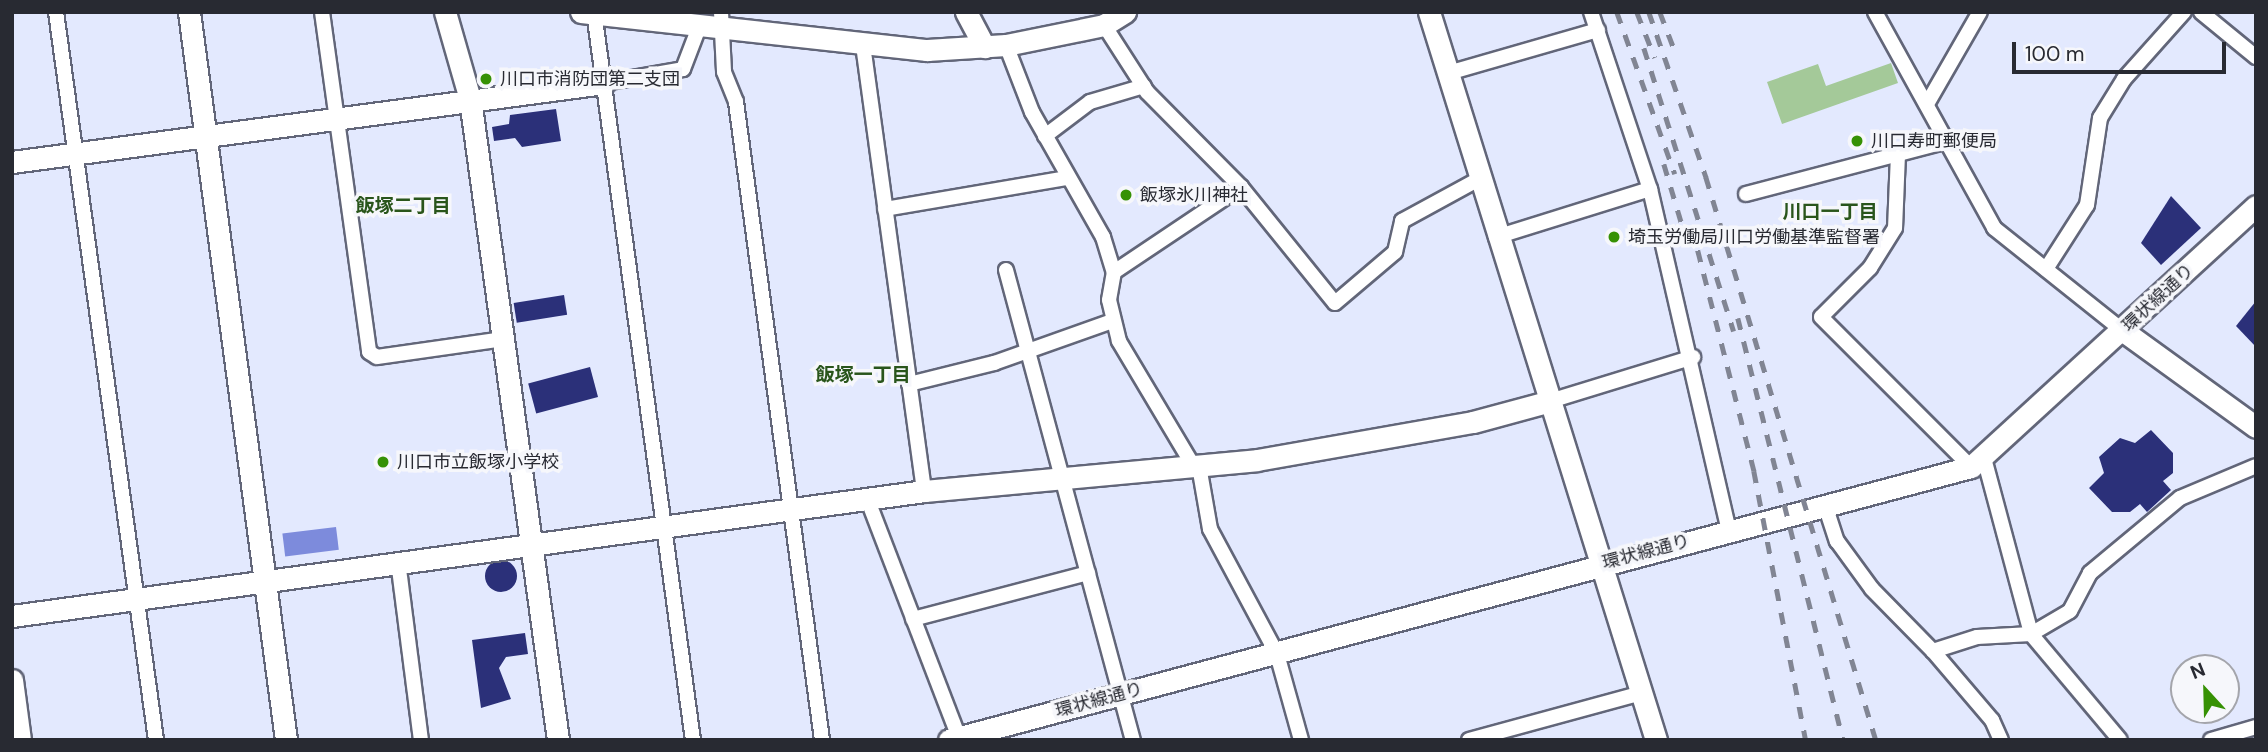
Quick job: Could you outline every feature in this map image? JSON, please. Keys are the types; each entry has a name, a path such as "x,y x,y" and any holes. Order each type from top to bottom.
{"street":[{"path":"56,12 156,740"},
{"path":"189,12 268,580 286,740"},
{"path":"322,12 369,352 377,357 504,339"},
{"path":"445,12 470,99 558,740"},
{"path":"966,12 996,46 1066,178 1103,237 1114,272 1110,322 1197,466 1210,529 1277,654 1301,740"},
{"path":"692,740 604,83 590,13 699,27 722,21 863,45 996,46 1104,25 1125,12"},
{"path":"1429,12 1597,565 1608,577 1656,740"},
{"path":"1591,12 1650,189 1693,357 1729,531"},
{"path":"1875,12 1994,228 2122,330 2256,428"},
{"path":"1927,104 1980,12"},
{"path":"2046,269 2087,205 2100,118 2124,79 2184,12"},
{"path":"2201,12 2256,58"},
{"path":"722,21 724,72 736,102 822,740"},
{"path":"1104,25 1144,86 1241,187 1335,303 1395,252 1402,221 1479,179"},
{"path":"12,162 337,116 604,83 683,69 699,27"},
{"path":"1448,73 1598,30"},
{"path":"863,45 924,491"},
{"path":"1045,136 1090,102 1144,86"},
{"path":"1746,194 1948,141"},
{"path":"1898,154 1895,228 1870,268 1821,317 1978,463 2031,634 2120,740"},
{"path":"885,209 1066,178"},
{"path":"1114,272 1241,187"},
{"path":"1496,237 1650,189"},
{"name":"環状線通り","path":"956,739 1978,463 2256,206"},
{"path":"1006,270 1133,740"},
{"path":"909,384 1029,351 1110,322"},
{"path":"12,616 867,498 1197,466 1473,422 1693,357"},
{"path":"1933,651 1977,637 2031,634 2070,611 2090,573 2180,498 2256,466"},
{"path":"867,498 956,739"},
{"path":"1825,506 1837,541 1872,589 1933,651 1992,720 2001,740"},
{"path":"398,561 421,740"},
{"path":"913,619 1088,573"},
{"path":"12,680 20,740"},
{"path":"1469,740 1642,693"},
{"path":"2211,740 2256,727"}],"green space":[{"path":"1891,63 1898,83 1782,124 1767,82 1818,64 1826,86"}],"water":[{"path":"336,527 339,550 285,556 282,534"}],"building":[{"path":"556,109 561,141 522,147 515,138 494,141 492,127 509,124 510,115"},
{"path":"2171,196 2201,228 2161,265 2141,243"},
{"path":"564,295 567,315 517,323 514,303"},
{"path":"2256,301 2256,347 2236,326"},
{"path":"590,367 598,397 536,414 528,384"},
{"path":"2151,430 2173,453 2173,473 2163,481 2171,490 2147,512 2140,504 2130,512 2112,512 2089,488 2104,473 2099,457 2120,438 2135,443"},
{"path":"501,560 513,564 517,576 513,588 501,592 489,588 485,576 489,564"},
{"path":"525,633 528,654 506,657 499,668 511,699 481,708 472,640"}],"railway":[{"path":"1617,12 1675,174"},
{"path":"1637,12 1655,58"},
{"path":"1649,12 1706,177 1876,740"},
{"path":"1660,12 1674,48"},
{"path":"1644,48 1734,331"},
{"path":"1664,164 1687,241"},
{"path":"1692,227 1754,471 1806,740"},
{"path":"1738,318 1843,740"}],"place":[{"name":"川口市消防団第二支団","path":"486,79"},
{"name":"川口寿町郵便局","path":"1857,141"},
{"name":"飯塚氷川神社","path":"1126,195"},
{"name":"埼玉労働局川口労働基準監督署","path":"1614,237"},
{"name":"川口市立飯塚小学校","path":"383,462"}],"district":[{"name":"飯塚二丁目","path":"403,206"},
{"name":"川口一丁目","path":"1830,212"},
{"name":"飯塚一丁目","path":"863,375"}]}
